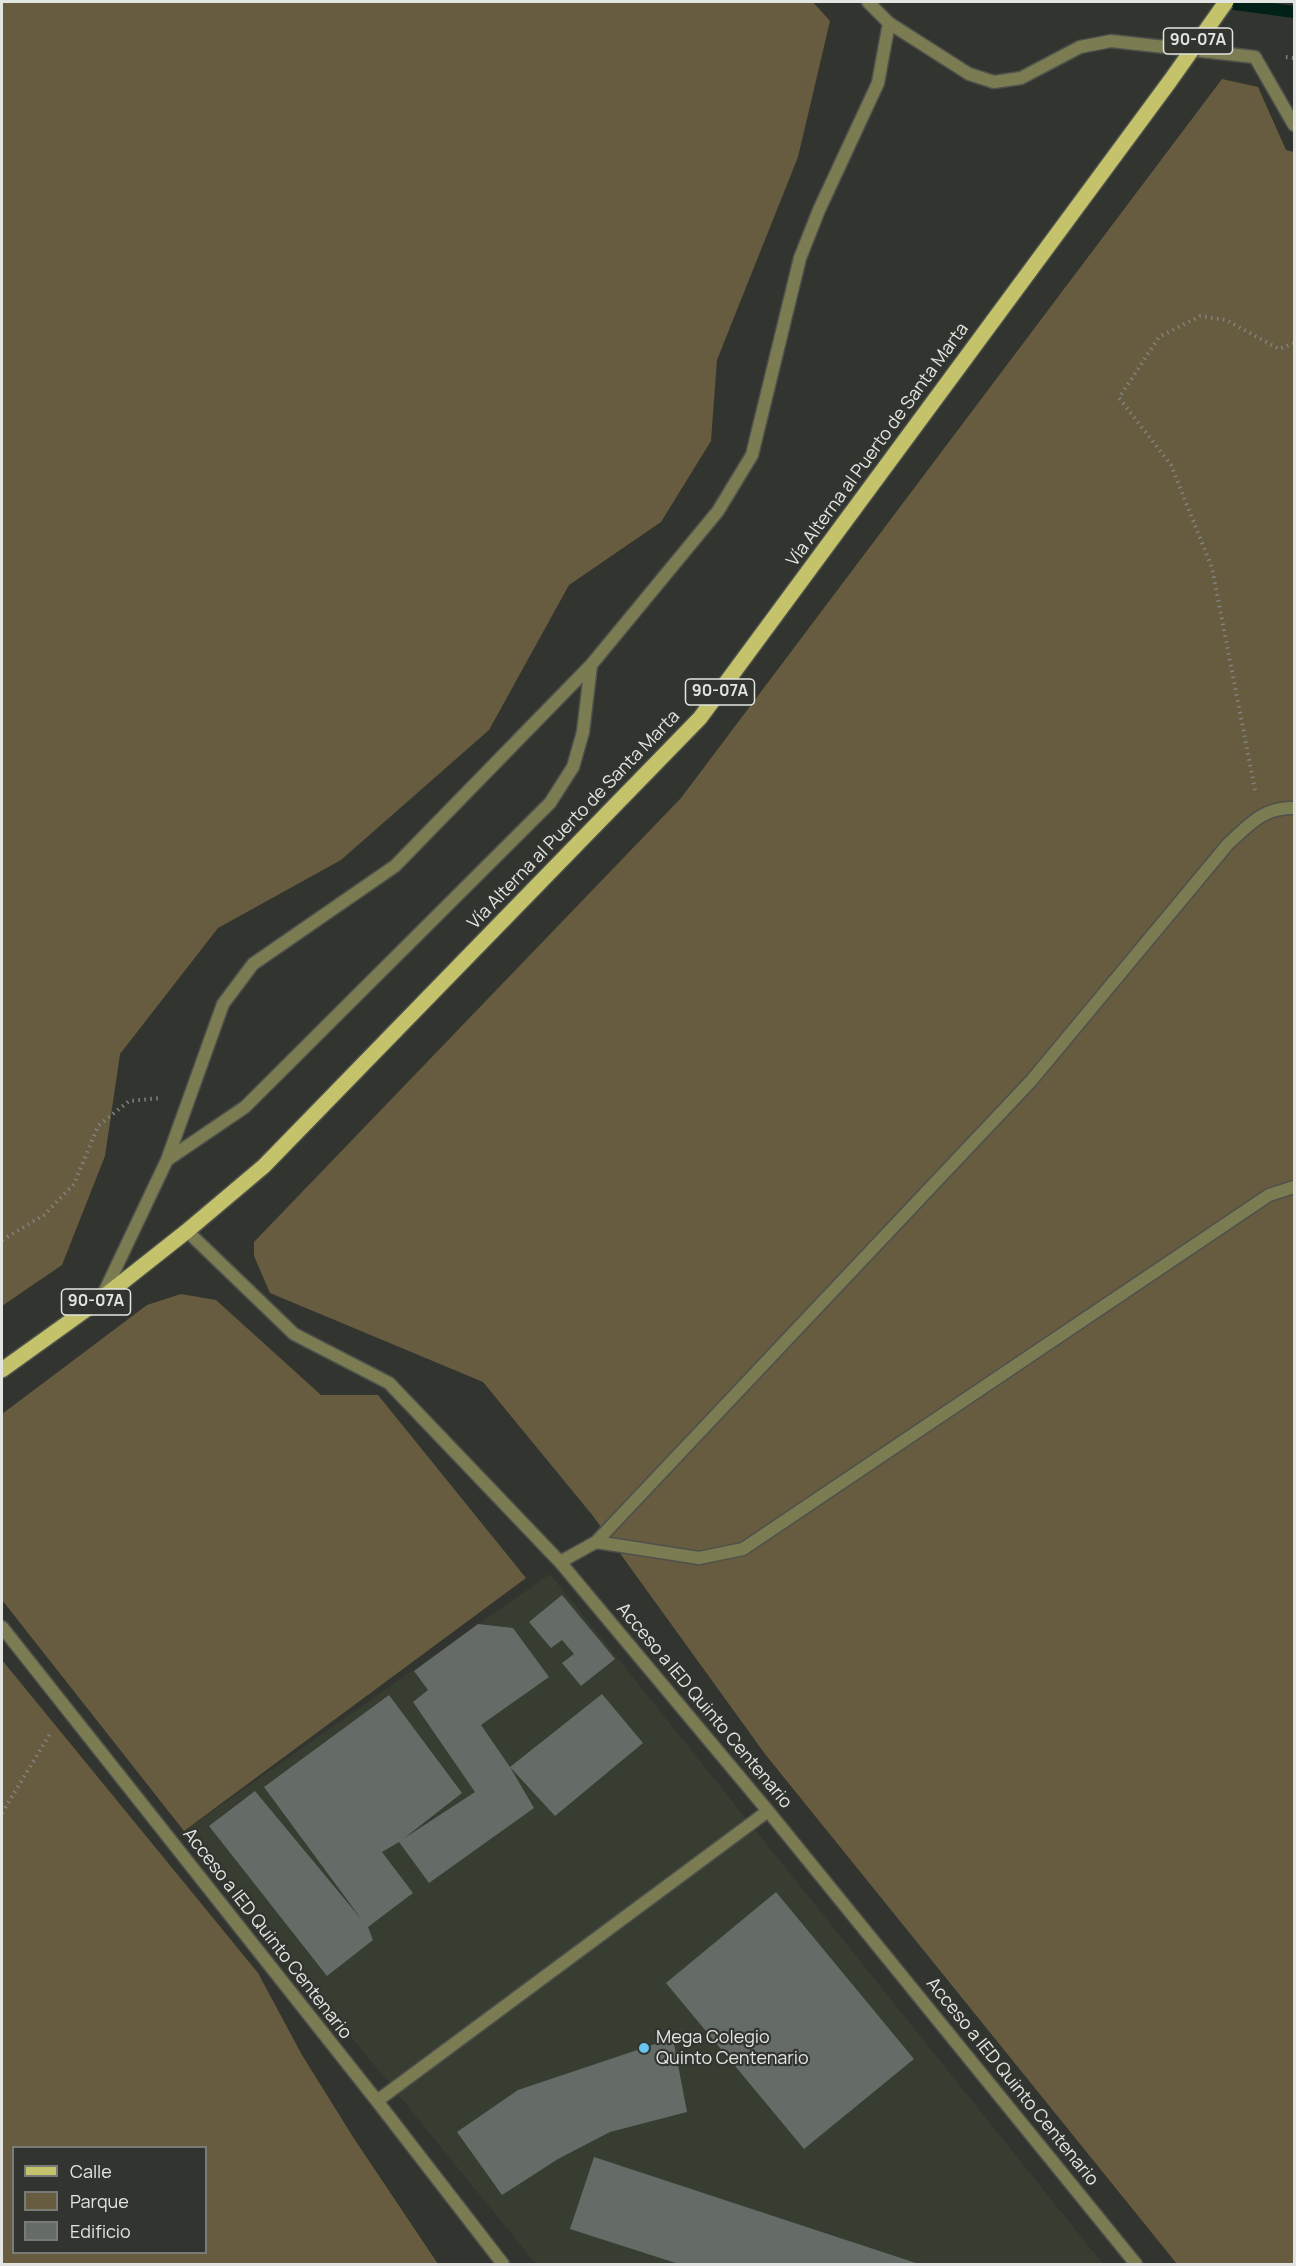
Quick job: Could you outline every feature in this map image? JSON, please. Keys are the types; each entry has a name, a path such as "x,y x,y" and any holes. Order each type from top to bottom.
{"main road":[{"name":"Vía Alterna al Puerto de Santa Marta","path":"2,1370 101,1299 264,1166 700,718 1226,2"}],"street":[{"path":"868,2 889,23 969,74 994,82 1021,78 1080,46 1111,41 1255,57 1294,124"},
{"path":"101,1299 167,1160 223,1004 253,964 395,866 591,665 718,512 752,455 800,258 819,210 878,82 889,23"},
{"path":"167,1160 245,1107 550,803 573,767 583,732 591,665"},
{"path":"560,1562 596,1542 1031,1081 1228,844 1260,815 1285,808 1294,808"},
{"path":"596,1542 699,1558 743,1549 1269,1195 1294,1187"},
{"name":"Acceso a IED Quinto Centenario","path":"187,1231 294,1334 389,1383 560,1562 768,1810 1136,2265"},
{"name":"Acceso a IED Quinto Centenario","path":"2,1628 377,2101 503,2265"},
{"path":"377,2101 768,1810"}],"path":[{"path":"1260,815 1212,568 1171,465 1119,398 1159,337 1200,316 1227,320 1279,349 1294,343"},
{"path":"2,1240 44,1215 74,1184 98,1126 129,1101 192,1094"},
{"path":"2,1813 65,1708"}],"shaded area":[{"name":"Mega Colegio Quinto Centenario","path":"550,1574 1103,2264 536,2264 184,1831"}],"green space":[{"path":"2,2 813,2 830,21 798,157 717,360 711,441 661,522 569,585 489,730 341,860 218,928 120,1054 105,1156 62,1265 2,1306"},
{"path":"1222,79 1258,87 1286,150 1294,152 1294,2264 1177,2264 765,1754 593,1516 483,1382 270,1293 254,1256 254,1242 681,798"},
{"path":"181,1294 216,1300 321,1395 378,1395 526,1578 184,1831 2,1600 2,1414 147,1305"},
{"path":"2,1660 258,1973 302,2055 353,2137 438,2264 2,2264"}],"building":[{"path":"562,1595 615,1659 581,1686 562,1663 574,1654 562,1640 551,1648 529,1622"},
{"path":"478,1624 513,1628 549,1677 481,1725 510,1767 534,1808 429,1883 399,1842 382,1852 413,1893 368,1927 373,1940 327,1976 209,1826 255,1791 362,1920 264,1787 389,1695 462,1793 403,1839 475,1792 413,1702 428,1690 414,1671"},
{"path":"602,1694 643,1743 555,1816 510,1767"},
{"path":"776,1892 914,2059 804,2149 666,1983"},
{"path":"673,2038 687,2112 610,2132 558,2159 502,2195 457,2132 518,2090"},
{"path":"594,2157 919,2264 679,2264 570,2229"}],"waterway":[{"path":"1220,2 1294,12"}],"place":[{"name":"Mega Colegio Quinto Centenario","path":"644,2048"}]}
